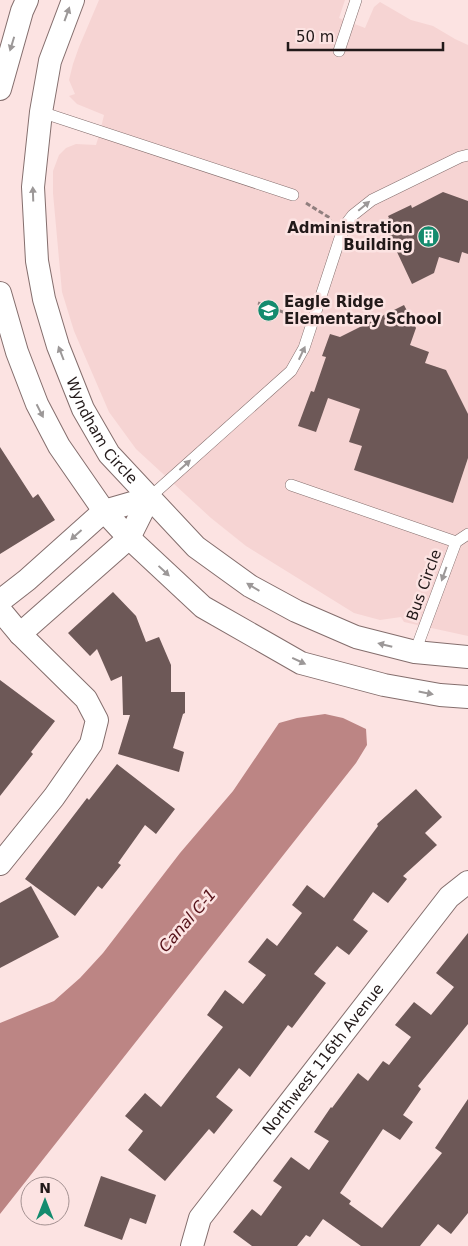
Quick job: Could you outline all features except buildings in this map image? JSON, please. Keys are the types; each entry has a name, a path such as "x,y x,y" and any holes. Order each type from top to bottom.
{"street":[{"path":"0,89 16,29 27,0"},
{"name":"Wyndham Circle","path":"73,0 50,61 41,112 33,187 37,261 44,299 58,346 83,409 109,454 196,547 250,586 296,611 356,637 415,652 468,656"},
{"path":"0,293 17,352 37,404 59,446 104,511 129,538 203,607 301,663 384,685 440,695 468,697"},
{"path":"0,601 27,580 104,511 149,498"},
{"path":"20,634 129,538 149,498"},
{"path":"27,580 50,608"},
{"path":"0,610 20,634 86,699 97,720 91,744 54,797 0,864"},
{"name":"Northwest 116th Avenue","path":"192,1245 200,1218 449,897 468,882"}],"lane":[{"path":"339,51 356,0"},
{"path":"41,112 293,195"},
{"path":"149,498 291,371 304,348 340,238 346,224 353,215 372,200 460,157 468,155"},
{"path":"292,486 456,542"},
{"name":"Bus Circle","path":"415,652 456,542 468,534"}],"path":[{"path":"293,195 330,218 328,226"},
{"path":"258,303 302,319"}],"shaded area":[{"name":"Eagle Ridge Elementary School","path":"99,0 345,0 339,18 365,28 374,7 380,2 411,20 433,26 468,45 468,636 404,622 401,617 380,620 354,613 246,546 211,518 136,449 109,412 74,331 62,292 53,193 53,171 59,155 66,148 76,144 96,145 100,132 104,115 77,104 69,96 75,94 69,80 73,64"}],"water":[{"name":"Canal C-1","path":"325,714 343,718 366,729 367,745 356,763 30,1176 20,1176 20,1189 0,1214 0,1023 54,1001 80,978 103,953 180,853 233,791 279,723"}],"place":[{"name":"Administration Building","path":"429,237"},
{"name":"Eagle Ridge Elementary School","path":"268,311"}]}
